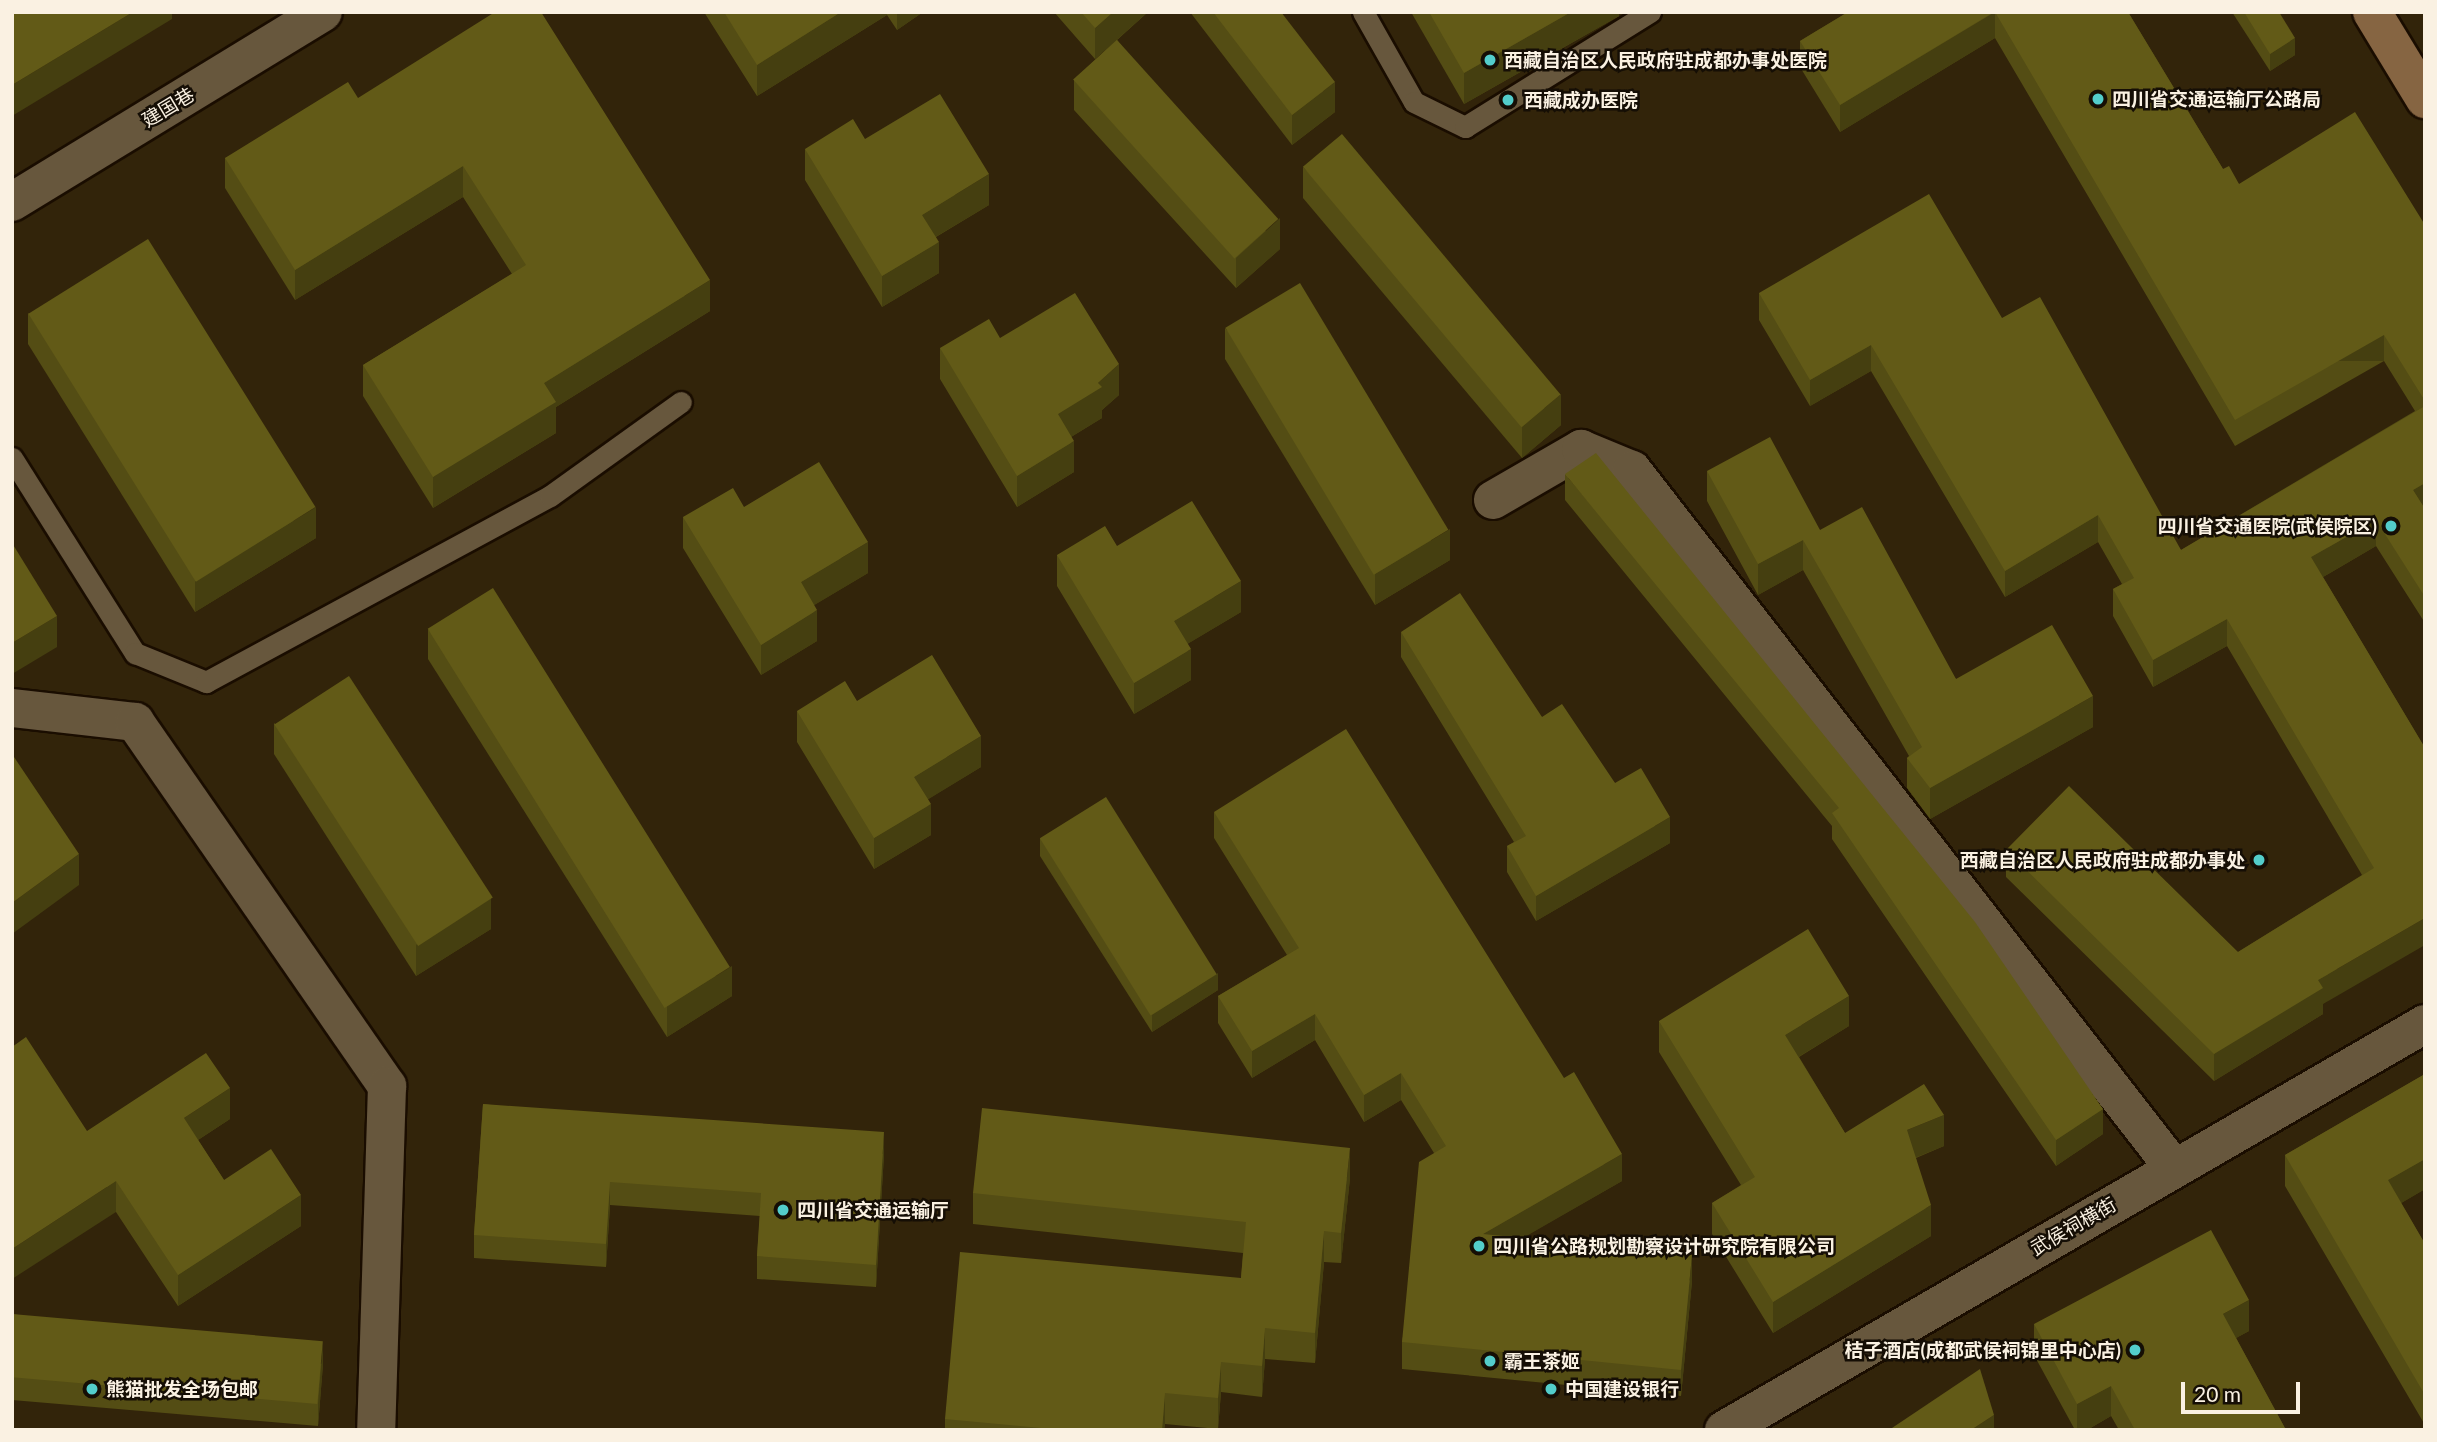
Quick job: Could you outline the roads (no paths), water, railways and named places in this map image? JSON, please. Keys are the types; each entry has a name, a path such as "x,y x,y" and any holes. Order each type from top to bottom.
{"street":[{"name":"建国巷","path":"12,202 323,12"},
{"path":"2372,12 2425,99"},
{"path":"1493,500 1581,449 1632,470 2173,1167"},
{"path":"12,708 135,722 387,1086 376,1430"},
{"name":"武侯祠横街","path":"1724,1430 2173,1167 2425,1024"}],"lane":[{"path":"1363,12 1414,102 1465,127 1650,12"},
{"path":"12,458 135,653 206,682 551,496 681,402"}],"place":[{"name":"西藏自治区人民政府驻成都办事处医院","path":"1490,60"},
{"name":"四川省交通运输厅公路局","path":"2098,99"},
{"name":"西藏成办医院","path":"1508,100"},
{"name":"四川省交通医院(武侯院区)","path":"2391,526"},
{"name":"西藏自治区人民政府驻成都办事处","path":"2259,860"},
{"name":"四川省交通运输厅","path":"783,1210"},
{"name":"四川省公路规划勘察设计研究院有限公司","path":"1479,1246"},
{"name":"桔子酒店(成都武侯祠锦里中心店)","path":"2135,1350"},
{"name":"霸王茶姬","path":"1490,1361"},
{"name":"熊猫批发全场包邮","path":"92,1389"},
{"name":"中国建设银行","path":"1551,1389"}]}
